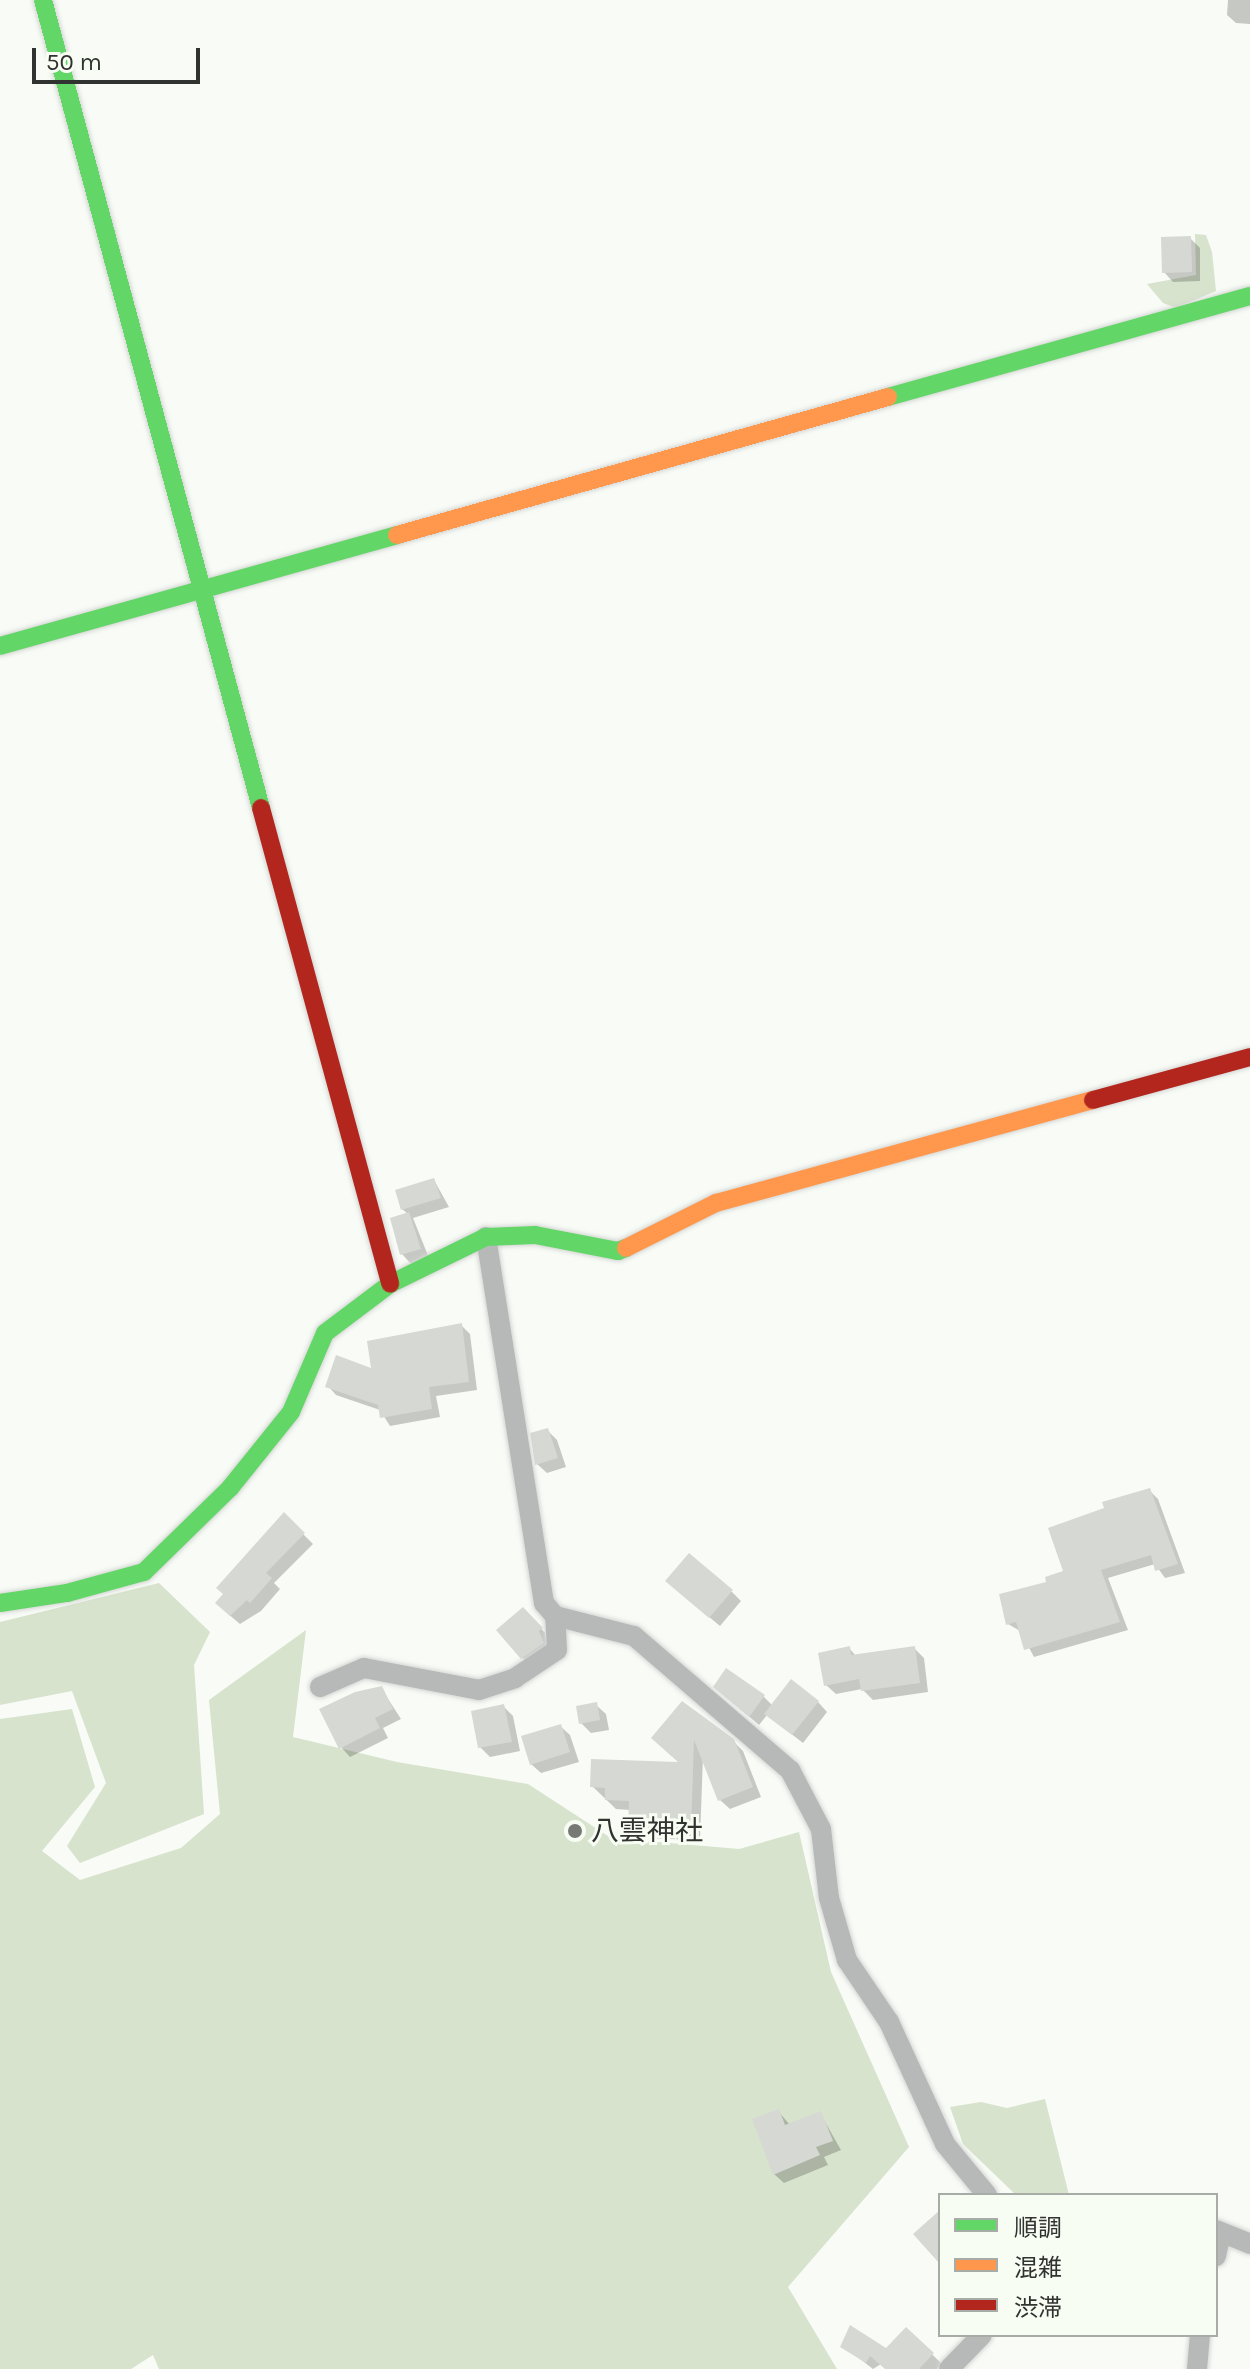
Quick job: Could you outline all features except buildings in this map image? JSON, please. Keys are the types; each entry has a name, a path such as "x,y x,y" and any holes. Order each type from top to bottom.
{"street":[{"path":"43,0 390,1284"},
{"path":"0,646 1250,296"},
{"path":"0,1603 67,1593 144,1572 230,1488 291,1412 325,1333 390,1284 486,1237 535,1235 618,1251 716,1203 1250,1057"},
{"path":"486,1237 544,1603 555,1616 634,1636 790,1770 821,1829 829,1898 847,1960 889,2022 945,2144 985,2193"},
{"path":"320,1687 364,1668 479,1690 515,1678 557,1650 555,1616"},
{"path":"1218,2231 1250,2244"},
{"path":"949,2369 980,2337"},
{"path":"1197,2369 1200,2337"}],"green space":[{"path":"1195,234 1206,235 1212,252 1216,291 1176,308 1163,303 1147,284 1196,275"},
{"path":"159,1583 210,1632 194,1665 204,1814 80,1863 67,1846 106,1783 72,1691 0,1705 0,1622"},
{"path":"306,1630 293,1737 397,1762 528,1784 611,1838 739,1849 799,1832 831,1972 909,2147 788,2287 837,2369 159,2369 153,2355 131,2369 0,2369 0,1719 72,1709 95,1787 42,1851 80,1880 181,1848 220,1814 209,1700"},
{"path":"1045,2099 1068,2193 1014,2193 963,2144 950,2107 981,2102 1007,2108"}],"traffic: fast":[{"path":"43,0 261,808"},
{"path":"888,397 1250,296"},
{"path":"0,646 397,535"},
{"path":"0,1603 67,1593 144,1572 230,1488 291,1412 325,1333 390,1284 486,1237 535,1235 618,1251 626,1248"}],"traffic: slow":[{"path":"397,535 888,397"},
{"path":"626,1248 716,1203 1093,1100"}],"traffic: jam":[{"path":"261,808 390,1284"},
{"path":"1093,1100 1250,1057"}],"place":[{"name":"八雲神社","path":"575,1831"}]}
